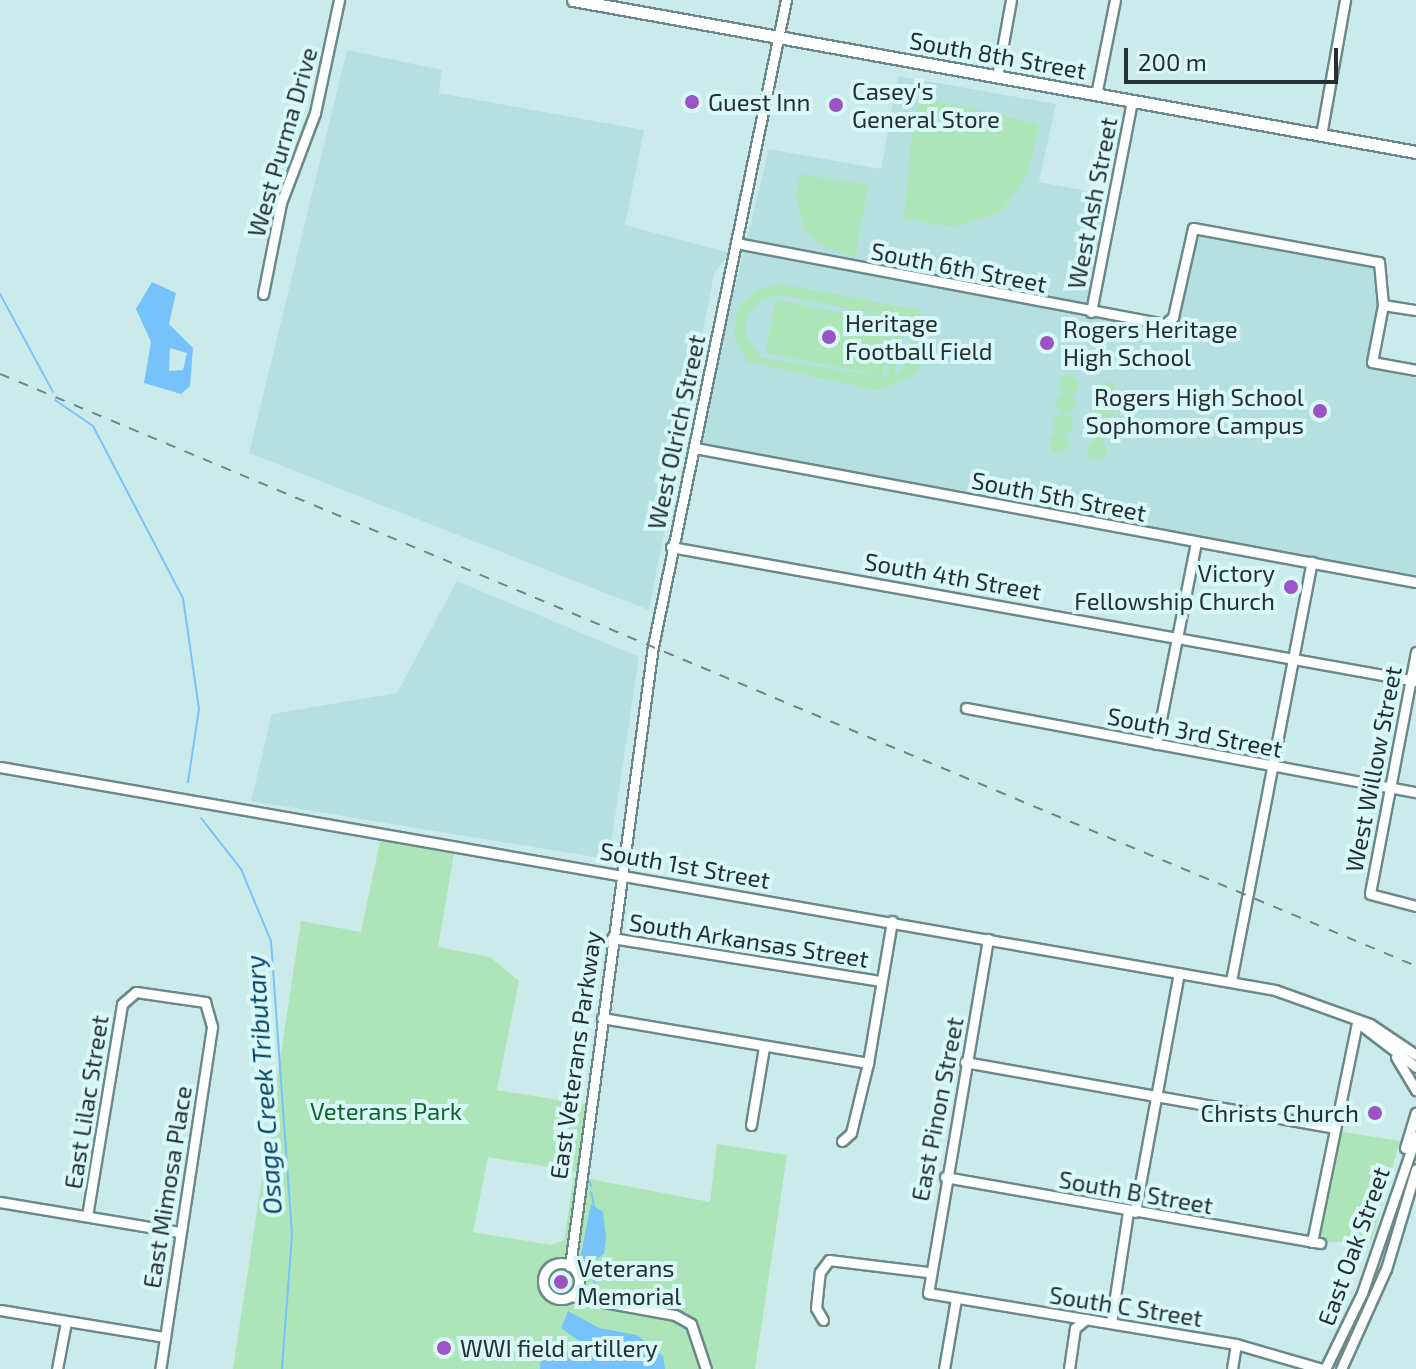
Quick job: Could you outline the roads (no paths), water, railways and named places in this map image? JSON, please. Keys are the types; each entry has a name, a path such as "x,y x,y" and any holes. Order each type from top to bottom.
{"main road":[{"name":"South 8th Street","path":"573,0 1416,152"}],"street":[{"name":"West Purma Drive","path":"263,294 281,203 315,113 339,0"},
{"name":"West Olrich Street","path":"622,875 671,547 695,448 786,0"},
{"path":"997,77 1011,0"},
{"name":"West Ash Street","path":"1096,95 1115,0"},
{"path":"1321,135 1345,0"},
{"name":"West Ash Street","path":"1091,312 1132,102"},
{"name":"South 6th Street","path":"736,243 1165,324 1173,317 1189,232 1379,262 1383,269 1383,305"},
{"path":"1416,310 1383,305 1372,362 1416,370"},
{"name":"South 5th Street","path":"695,448 1416,582"},
{"path":"1156,744 1196,542"},
{"name":"South 4th Street","path":"671,547 1413,680"},
{"path":"1231,981 1312,562"},
{"name":"West Willow Street","path":"1416,652 1370,894 1416,906"},
{"name":"South 3rd Street","path":"966,708 1273,768 1416,792"},
{"name":"South 1st Street","path":"0,767 1231,981 1357,1022 1416,1055"},
{"name":"East Veterans Parkway","path":"585,1297 570,1266 569,1241 622,875"},
{"path":"842,1141 851,1133 868,1063 892,921"},
{"name":"South Arkansas Street","path":"612,938 880,981"},
{"name":"East Pinon Street","path":"925,1286 988,939"},
{"path":"1111,1323 1179,973"},
{"name":"East Mimosa Place","path":"128,996 195,998 212,1011 160,1369"},
{"name":"East Lilac Street","path":"87,1216 128,996"},
{"path":"602,1018 868,1063"},
{"path":"965,1062 1331,1127 1357,1022"},
{"name":"South 1st Street","path":"1357,1022 1388,1049 1416,1067"},
{"path":"751,1125 764,1047"},
{"name":"South 1st Street","path":"1388,1049 1416,1090"},
{"path":"1397,1183 1416,1113"},
{"name":"South B Street","path":"945,1177 1316,1243 1331,1127"},
{"name":"East Oak Street","path":"1323,1369 1362,1293 1397,1183 1416,1136"},
{"name":"East Oak Street","path":"1341,1369 1386,1269 1416,1169"},
{"path":"0,1202 180,1232"},
{"name":"East Veterans Parkway","path":"554,1264 569,1241"},
{"path":"823,1320 816,1308 820,1272 829,1260 927,1272"},
{"path":"570,1266 554,1264 544,1289 556,1299 585,1297 691,1324 706,1369"},
{"path":"571,1296 579,1282"},
{"name":"South C Street","path":"925,1286 956,1299 1236,1344 1323,1369"},
{"path":"944,1369 956,1299"},
{"path":"0,1310 164,1337"},
{"path":"1069,1369 1075,1328 1086,1319"},
{"path":"57,1369 66,1322"},
{"path":"1232,1369 1236,1344"}],"water":[{"path":"152,282 176,293 169,324 193,348 190,386 181,394 144,383 151,342 136,309","holes":["170,348 187,353 183,370 169,371"]},
{"path":"591,1204 603,1212 606,1238 604,1254 594,1261 596,1285 579,1264"},
{"path":"568,1311 599,1328 637,1335 663,1356 665,1369 540,1369 541,1355 553,1349 601,1357 561,1328"}],"waterway":[{"name":"Osage Creek Tributary","path":"0,294 53,392"},
{"name":"Osage Creek Tributary","path":"55,400 93,426 183,598 199,709 188,782"},
{"name":"Osage Creek Tributary","path":"201,818 241,869 271,941 292,1235 282,1369"},
{"path":"590,1182 591,1186"},
{"path":"591,1192 594,1205"}],"railway":[{"path":"0,374 1416,966"}],"place":[{"name":"Guest Inn","path":"692,102"},
{"name":"Casey's General Store","path":"836,105"},
{"name":"Heritage Football Field","path":"829,337"},
{"name":"Rogers Heritage High School","path":"1047,343"},
{"name":"Rogers High School Sophomore Campus","path":"1320,411"},
{"name":"Victory Fellowship Church","path":"1291,587"},
{"name":"Christs Church","path":"1375,1113"},
{"name":"Veterans Memorial","path":"561,1282"},
{"name":"WWI field artillery","path":"444,1348"}],"park label":[{"name":"Veterans Park","path":"386,1111"}]}
